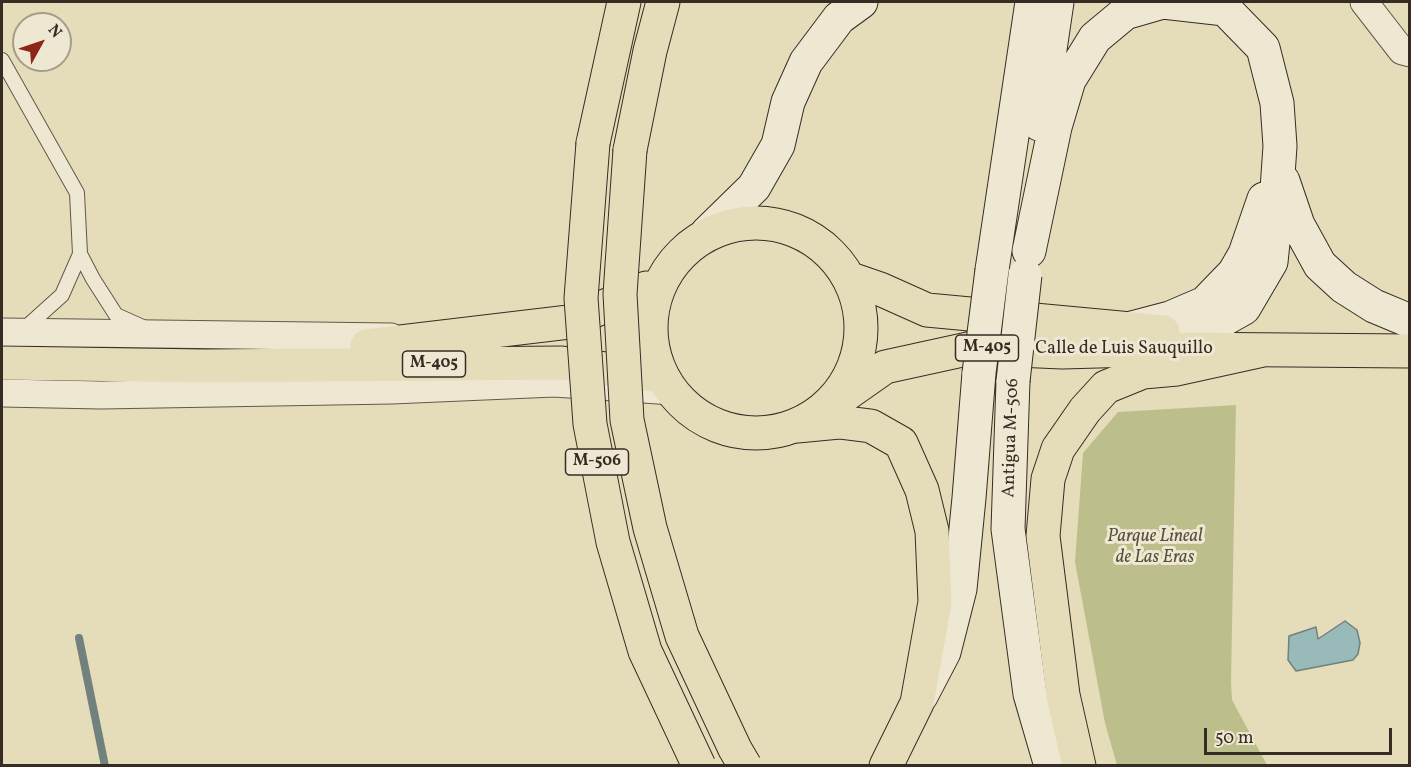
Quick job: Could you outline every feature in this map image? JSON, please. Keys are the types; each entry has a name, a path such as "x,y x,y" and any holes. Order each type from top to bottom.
{"main road":[{"name":"M-506","path":"624,2 593,143 581,298 590,424 613,542 645,651 699,765"},
{"name":"M-506","path":"663,2 650,51 630,150 620,294 627,420 650,528 682,636 735,749 745,765"},
{"name":"M-405","path":"746,222 765,222 801,231 836,258 851,279 862,322 861,345 848,380 808,420 760,434 725,429 692,413 667,384 654,360 650,322 659,283 674,260 707,233 746,222"},
{"name":"Calle de Luis Sauquillo","path":"851,279 927,310 1166,332 1259,351 1410,351"},
{"name":"M-405","path":"205,366 569,322 659,283"},
{"name":"Calle de Luis Sauquillo","path":"808,420 885,367 972,348 1062,352 1171,349 1204,340 1410,331"},
{"path":"1079,765 1063,695 1043,536 1048,479 1059,449 1084,410 1106,387 1143,372 1177,369 1259,351"},
{"name":"M-405","path":"2,363 205,366 562,363 667,384"},
{"path":"808,420 871,426 901,443 922,490 932,531 935,602 917,704 886,765"}],"street":[{"path":"707,233 754,187 778,145 788,102 806,62 839,18 861,2"},
{"name":"Antigua M-506","path":"917,704 944,652 960,589 979,373 1032,2"},
{"name":"Antigua M-506","path":"1051,765 1030,694 1008,529 1014,381 1039,124 1057,2"},
{"path":"1027,263 1056,127 1069,80 1095,38 1125,14 1163,2 1219,5 1263,48 1277,103 1280,146 1271,262 1245,308 1204,340"},
{"path":"1364,2 1402,51 1410,53"},
{"path":"1278,167 1298,225 1320,265 1337,281 1374,306 1410,321"},
{"path":"1132,328 1170,318 1205,303 1234,273 1245,254 1278,167"},
{"path":"11,333 437,338"},
{"path":"2,393 101,395 380,390 554,383 667,384"}],"lane":[{"path":"2,60 76,193 81,255 117,315 158,334"},
{"path":"11,333 62,295 81,255"}],"green space":[{"name":"Parque Lineal de Las Eras","path":"1236,405 1232,700 1267,765 1117,765 1105,723 1075,562 1083,453 1118,412"}],"water":[{"path":"1345,621 1357,630 1360,643 1358,654 1353,660 1296,671 1288,660 1289,636 1316,627 1318,639"}],"waterway":[{"path":"79,638 105,766"}]}
